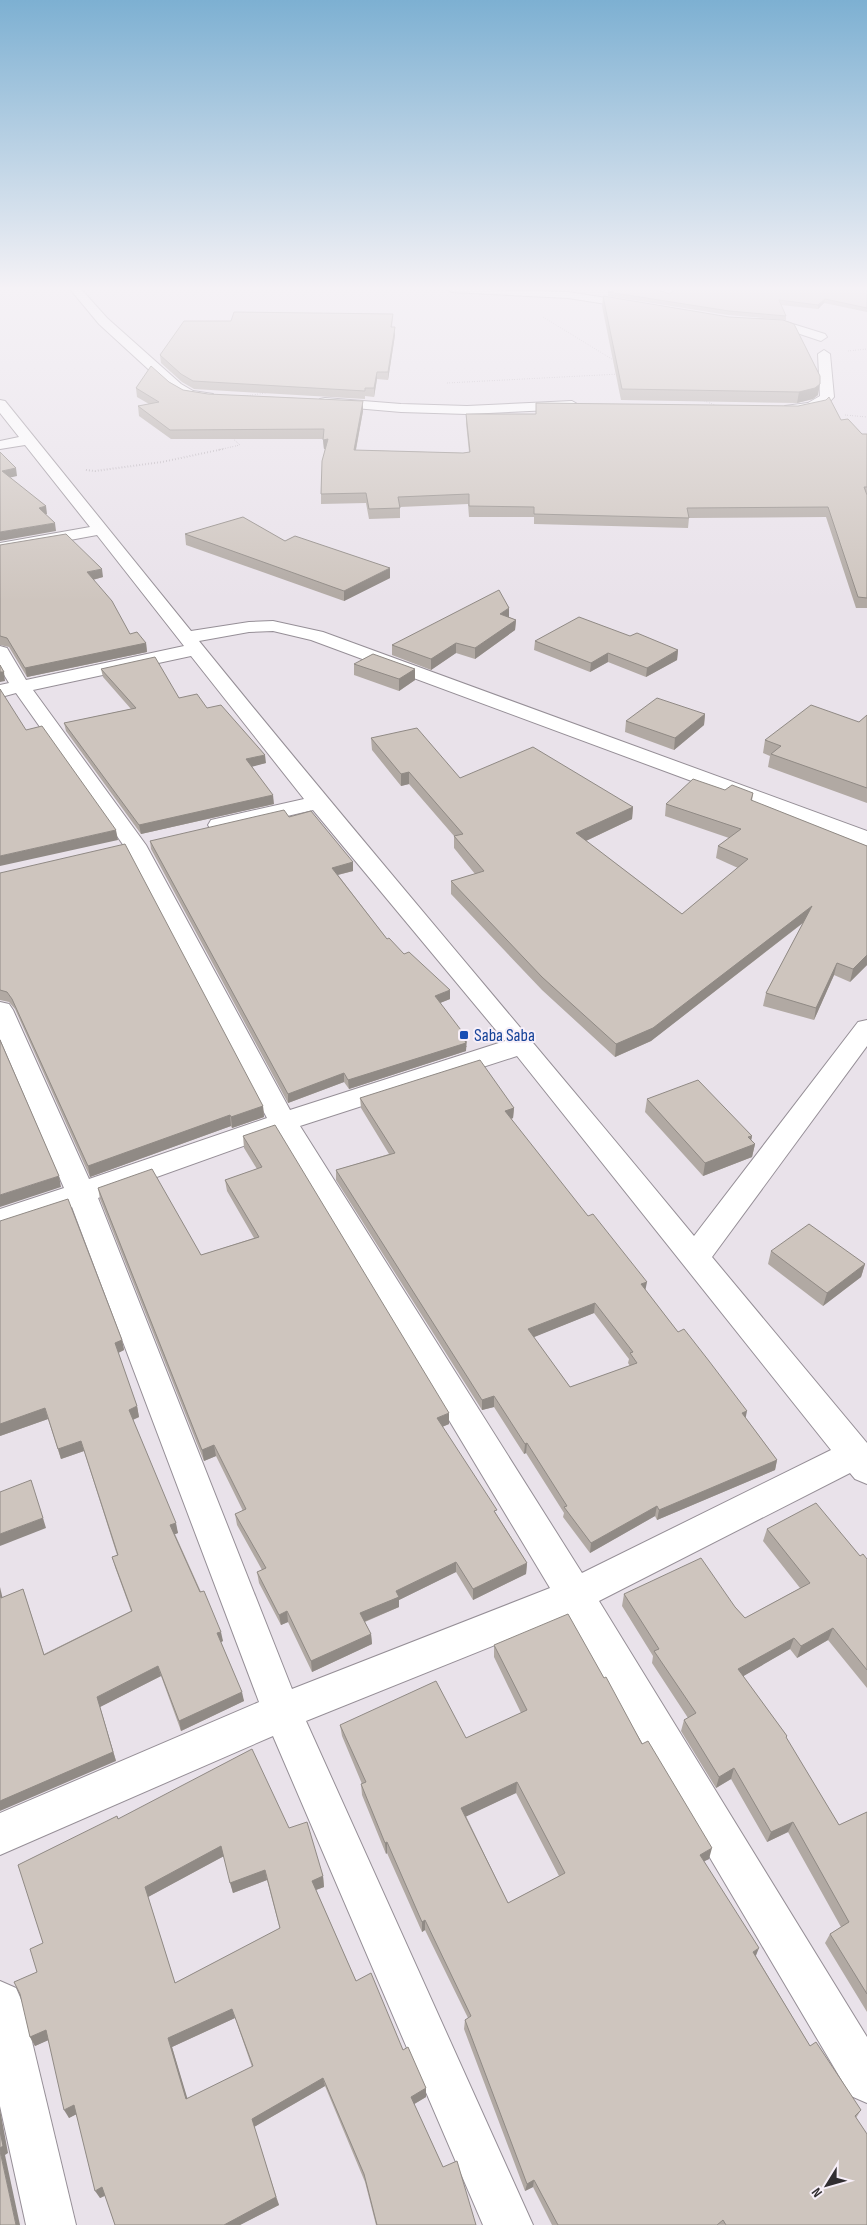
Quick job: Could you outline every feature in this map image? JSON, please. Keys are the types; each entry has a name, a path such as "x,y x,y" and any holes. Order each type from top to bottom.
{"street":[{"path":"187,393 220,398"},
{"path":"735,409 797,409 812,406 823,401 827,397 827,393"},
{"path":"311,401 402,408 467,410 539,406 588,406"},
{"path":"0,404 318,802 522,1045 861,1461 575,1595 282,1712 0,1834"},
{"path":"0,445 28,440"},
{"path":"0,548 100,530"},
{"path":"10,688 249,627 265,626 316,636 867,840"},
{"path":"0,652 10,688 135,845 283,1122 575,1595 867,2080"},
{"path":"202,829 318,802"},
{"path":"0,1010 81,1193 282,1712 508,2225"},
{"path":"695,1257 867,1028"},
{"path":"0,1220 283,1122 522,1045"},
{"path":"0,2004 51,2225"}],"path":[{"path":"696,398 713,405 735,409"},
{"path":"839,414 867,417"}],"building":[{"path":"144,393 201,393 363,401 354,450 463,453 470,452 466,414 536,414 536,403 798,406 826,400 829,397 841,420 848,419 862,434 867,434 867,487 864,487 867,495 867,598 858,597 828,507 687,508 689,518 534,514 534,507 469,506 469,494 398,497 400,508 369,509 366,493 321,494 322,461 328,439 323,440 324,429 170,430 138,406 159,402"},
{"path":"0,452 16,468 2,471 46,506 39,508 55,523 0,532"},
{"path":"243,517 285,541 295,536 390,568 344,591 185,534"},
{"path":"66,534 102,569 87,572 112,601 130,634 137,632 146,643 25,668 7,638 0,636 0,545"},
{"path":"499,590 509,608 500,614 516,620 475,648 456,643 431,659 392,645"},
{"path":"579,617 630,636 637,633 678,650 647,668 608,653 591,663 535,641"},
{"path":"373,654 415,669 399,679 354,664"},
{"path":"155,657 179,698 197,694 207,708 221,705 265,755 246,759 273,795 139,825 64,723 136,708 101,669"},
{"path":"0,689 26,730 42,726 116,830 0,856"},
{"path":"657,698 705,714 675,738 626,721"},
{"path":"811,705 859,722 867,715 867,788 771,754 781,746 765,740"},
{"path":"417,728 460,778 533,747 633,807 576,833 682,914 748,859 718,846 741,829 666,804 693,779 725,790 732,785 753,793 751,800 867,846 867,955 853,969 837,963 816,1008 766,993 812,906 653,1028 616,1044 542,977 451,881 484,871 454,836 463,834 409,772 401,774 371,738"},
{"path":"284,810 289,817 311,811 353,862 332,868 387,939 389,938 404,954 409,952 450,990 435,996 467,1038 464,1039 466,1043 348,1080 344,1073 288,1094 150,841"},
{"path":"125,844 263,1106 231,1117 230,1115 88,1166 12,999 7,992 0,990 0,873"},
{"path":"0,1040 59,1176 0,1195"},
{"path":"480,1060 514,1108 505,1111 588,1216 593,1214 647,1282 641,1284 678,1332 684,1329 709,1361 747,1411 742,1413 777,1460 659,1510 657,1506 591,1543 564,1507 567,1506 527,1443 525,1444 494,1396 482,1400 336,1170 395,1153 360,1098","holes":["595,1303 633,1352 630,1353 637,1363 570,1387 528,1329"]},
{"path":"698,1080 752,1136 748,1137 755,1144 705,1163 647,1099"},
{"path":"275,1125 449,1413 437,1418 497,1510 494,1511 527,1563 473,1589 456,1562 396,1591 399,1597 360,1613 371,1634 311,1661 287,1611 279,1615 257,1572 266,1568 235,1514 246,1509 214,1445 202,1450 98,1188 152,1169 201,1255 259,1237 225,1180 262,1167 243,1136"},
{"path":"68,1199 122,1340 115,1343 137,1406 129,1410 176,1523 170,1525 200,1592 204,1591 221,1632 217,1633 242,1692 179,1721 158,1666 97,1697 113,1752 0,1801 0,1594 1,1598 23,1589 44,1655 132,1611 112,1557 118,1555 81,1441 58,1449 45,1408 0,1424 0,1221"},
{"path":"809,1224 865,1264 827,1293 771,1251"},
{"path":"31,1480 43,1518 0,1534 0,1492"},
{"path":"816,1503 860,1556 863,1554 867,1559 867,1670 833,1628 801,1646 794,1638 738,1669 787,1736 839,1825 867,1812 867,1994 830,1934 849,1922 793,1822 771,1832 734,1768 719,1777 684,1720 696,1713 654,1651 659,1649 624,1594 701,1558 735,1607 745,1618 810,1583 767,1529"},
{"path":"568,1614 604,1678 606,1677 642,1744 648,1741 712,1848 700,1855 759,1948 753,1952 810,2046 816,2042 861,2110 855,2116 867,2134 867,2225 726,2225 723,2220 717,2225 558,2225 534,2180 527,2184 465,2020 471,2016 425,1920 422,1922 387,1842 385,1843 361,1784 366,1782 340,1725 436,1681 466,1738 527,1710 494,1645","holes":["517,1782 565,1873 508,1903 461,1808"]},
{"path":"252,1749 289,1828 307,1822 323,1876 312,1881 356,1981 371,1973 403,2050 408,2047 426,2088 411,2097 443,2167 457,2161 476,2225 377,2225 364,2174 323,2078 252,2119 276,2197 224,2225 115,2225 102,2187 95,2191 74,2105 64,2110 46,2030 30,2037 20,1994 14,1982 37,1972 30,1949 43,1943 18,1865 117,1816 118,1819","holes":["221,1846 230,1883 265,1870 280,1928 175,1983 145,1887","232,2009 253,2066 186,2099 168,2038"]},
{"path":"0,2131 3,2146 0,2148"},
{"path":"0,2151 16,2225 0,2225"}],"place":[{"name":"Saba Saba","path":"464,1035"}]}
